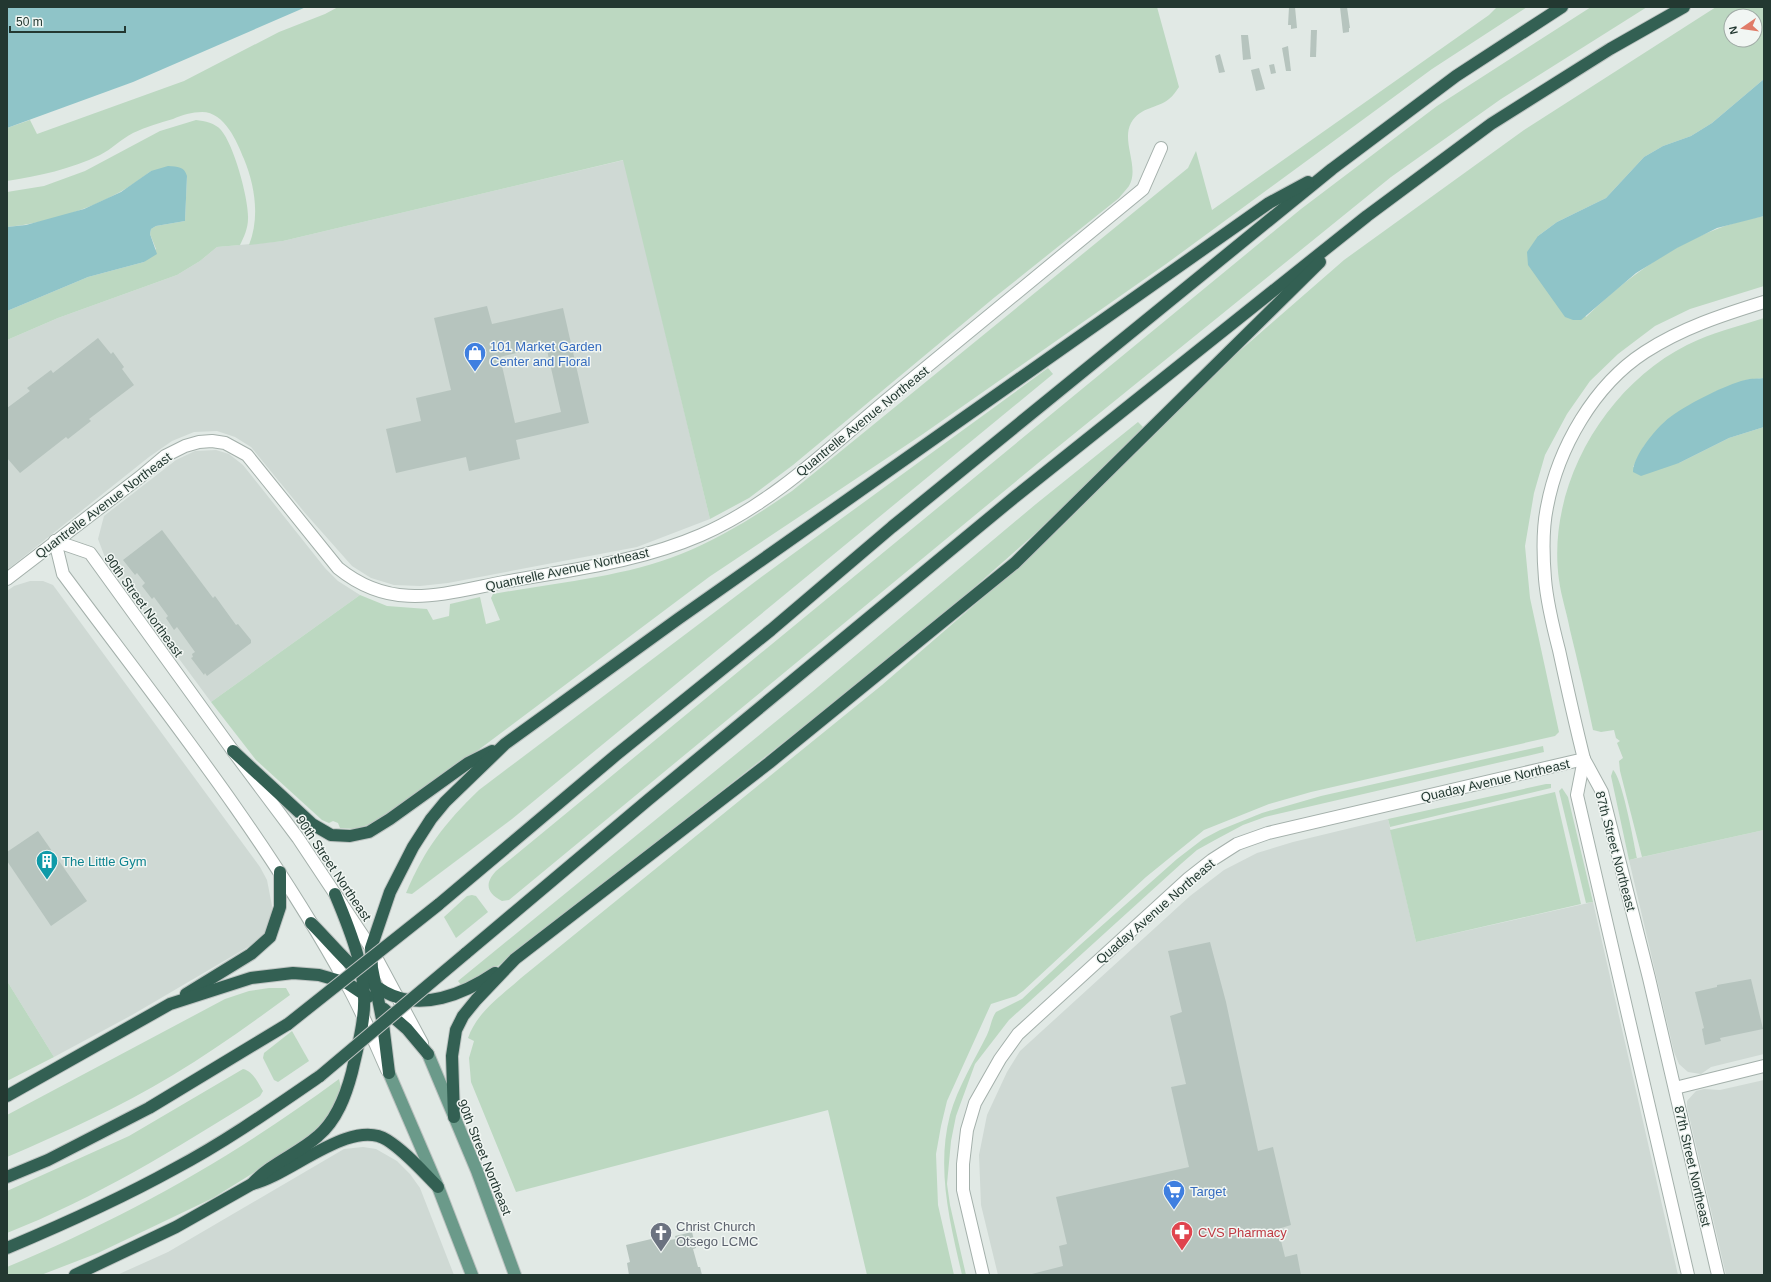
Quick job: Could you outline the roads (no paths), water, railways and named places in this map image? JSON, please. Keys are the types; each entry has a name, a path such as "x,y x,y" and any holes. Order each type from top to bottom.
{"highway":[{"path":"7,1177 48,1160 149,1108 288,1024 438,905 616,755 771,630 892,527 1332,169 1456,76 1562,7"},
{"path":"7,1248 76,1219 175,1169 252,1123 320,1076 648,800 1016,496 1367,216 1491,124 1610,49 1684,7"},
{"path":"233,751 312,824 330,836 350,836 369,832 468,764 505,744 684,614 1269,203 1332,169"},
{"path":"311,923 361,974 385,992 412,1000 434,999 461,993 516,959 769,763 1015,564 1367,216"},
{"path":"389,1073 383,1024 374,983 371,948 390,892 413,846 445,802 505,744"},
{"path":"7,1096 170,1004 251,954 270,937 280,907 280,872"},
{"path":"252,1184 261,1174 319,1136 334,1118 348,1086 364,1017 364,994 361,974 350,931 335,894"},
{"path":"454,1117 452,1056 456,1030 463,1016 476,1000 516,959"},
{"path":"170,1004 251,978 294,973 319,975 347,983 378,1004 407,1029 428,1054"},
{"path":"75,1275 176,1227 252,1184 265,1181 332,1144 349,1137 366,1134 386,1139 408,1157 438,1187"}],"main road":[{"name":"90th Street Northeast","path":"428,1054 477,1171 514,1275"},
{"path":"389,1073 438,1187 472,1275"}],"street":[{"name":"Quantrelle Avenue Northeast","path":"7,579 94,513 165,456 185,446 199,442 212,441 225,443 248,455 338,568 353,580 382,593 414,597 467,589 624,560 682,543 738,516 768,496 809,464 1143,189 1161,148"},
{"name":"Quaday Avenue Northeast","path":"983,1275 963,1190 963,1164 966,1130 975,1103 1000,1059 1018,1034 1189,878 1212,860 1237,844 1268,833 1584,759 1552,619 1545,581 1543,542 1546,514 1556,472 1578,425 1600,394 1618,374 1643,353 1694,325 1764,302"},
{"name":"90th Street Northeast","path":"56,541 90,554 298,838 371,948 428,1054"},
{"path":"56,541 63,574 241,814 280,872 347,983 389,1073"},
{"name":"87th Street Northeast","path":"1584,759 1602,792 1675,1088 1718,1275"},
{"name":"87th Street Northeast","path":"1584,759 1577,795 1688,1275"},
{"path":"1675,1088 1764,1066"}],"water":[{"path":"7,7 306,7 133,82 7,128"},
{"path":"1764,79 1764,216 1717,228 1677,248 1636,273 1581,320 1573,320 1565,317 1528,265 1527,252 1538,236 1557,222 1606,198 1644,157 1663,146 1691,136 1712,123"},
{"path":"168,166 178,167 184,170 187,176 185,221 156,226 151,229 150,234 157,254 144,262 88,277 7,311 7,227 26,225 84,209 121,192 151,171"},
{"path":"1764,378 1764,427 1729,438 1679,463 1641,476 1633,472 1637,457 1642,449 1667,419 1680,410 1718,390 1747,379"}],"place":[{"name":"101 Market Garden Center and Floral","path":"475,372"},
{"name":"The Little Gym","path":"47,880"},
{"name":"Target","path":"1174,1210"},
{"name":"Christ Church Otsego LCMC","path":"661,1252"},
{"name":"CVS Pharmacy","path":"1182,1252"}]}
